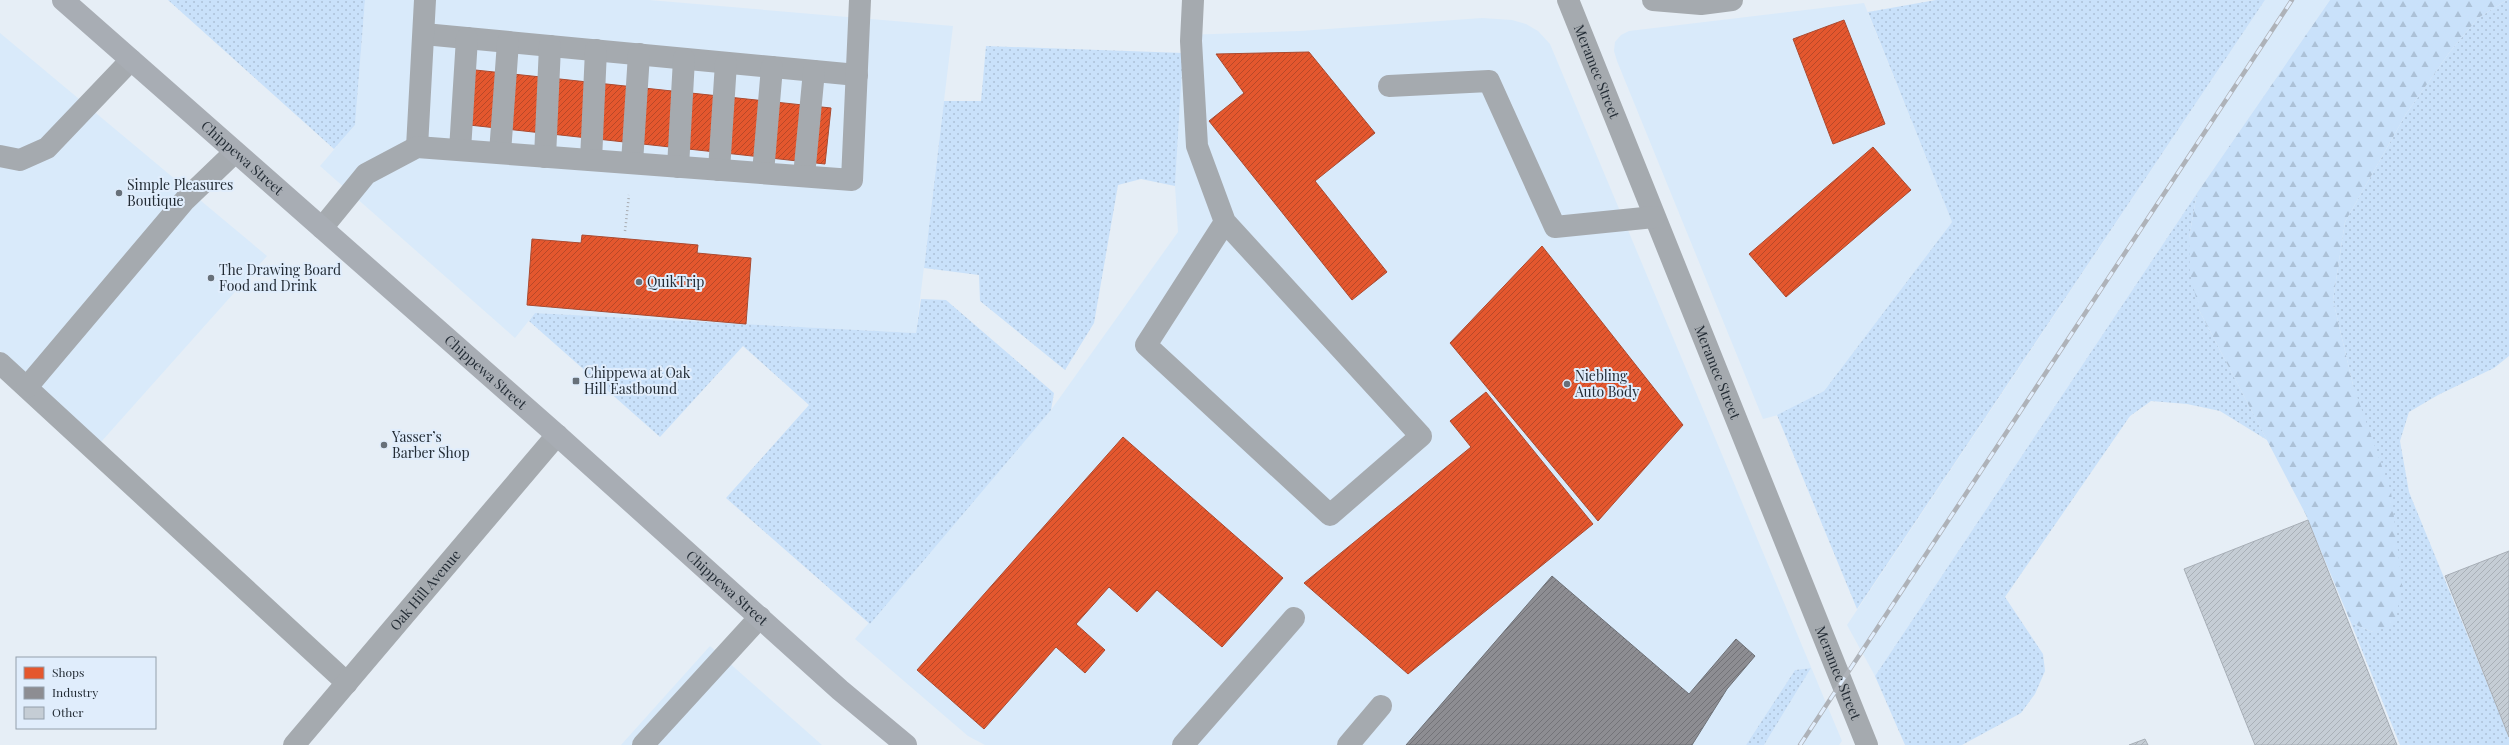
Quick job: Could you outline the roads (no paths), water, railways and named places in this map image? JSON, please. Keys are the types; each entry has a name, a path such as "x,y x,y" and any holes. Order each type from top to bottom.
{"main road":[{"name":"Chippewa Street","path":"63,0 557,435 878,722 906,745"}],"street":[{"path":"417,147 426,0"},
{"path":"322,228 366,174 417,147 852,180 860,0"},
{"path":"1193,0 1191,41 1197,146 1224,222 1421,436 1330,515 1146,345 1224,222"},
{"name":"Meramec Street","path":"1568,0 1866,745"},
{"path":"1654,0 1701,4 1732,0"},
{"path":"424,34 857,76"},
{"path":"460,150 467,38"},
{"path":"500,153 508,42"},
{"path":"545,157 550,46"},
{"path":"591,160 596,50"},
{"path":"632,163 639,54"},
{"path":"678,167 684,59"},
{"path":"0,156 20,160 47,148 131,60"},
{"path":"719,170 726,63"},
{"path":"762,173 772,67"},
{"path":"804,176 814,71"},
{"path":"1389,86 1489,81 1555,227 1654,217"},
{"path":"27,387 185,200 235,152"},
{"path":"0,363 347,683"},
{"name":"Oak Hill Avenue","path":"294,745 557,435"},
{"path":"644,745 760,617"},
{"path":"1183,745 1294,618"},
{"path":"1348,745 1381,706"}],"railway":[{"path":"1800,745 2292,0"}],"place":[{"name":"Simple Pleasures Boutique","path":"119,193"},
{"name":"The Drawing Board Food and Drink","path":"211,278"},
{"name":"QuikTrip","path":"639,282"},
{"name":"Chippewa at Oak Hill Eastbound","path":"576,381"},
{"name":"Niebling Auto Body","path":"1567,384"},
{"name":"Yasser’s Barber Shop","path":"384,445"}]}
